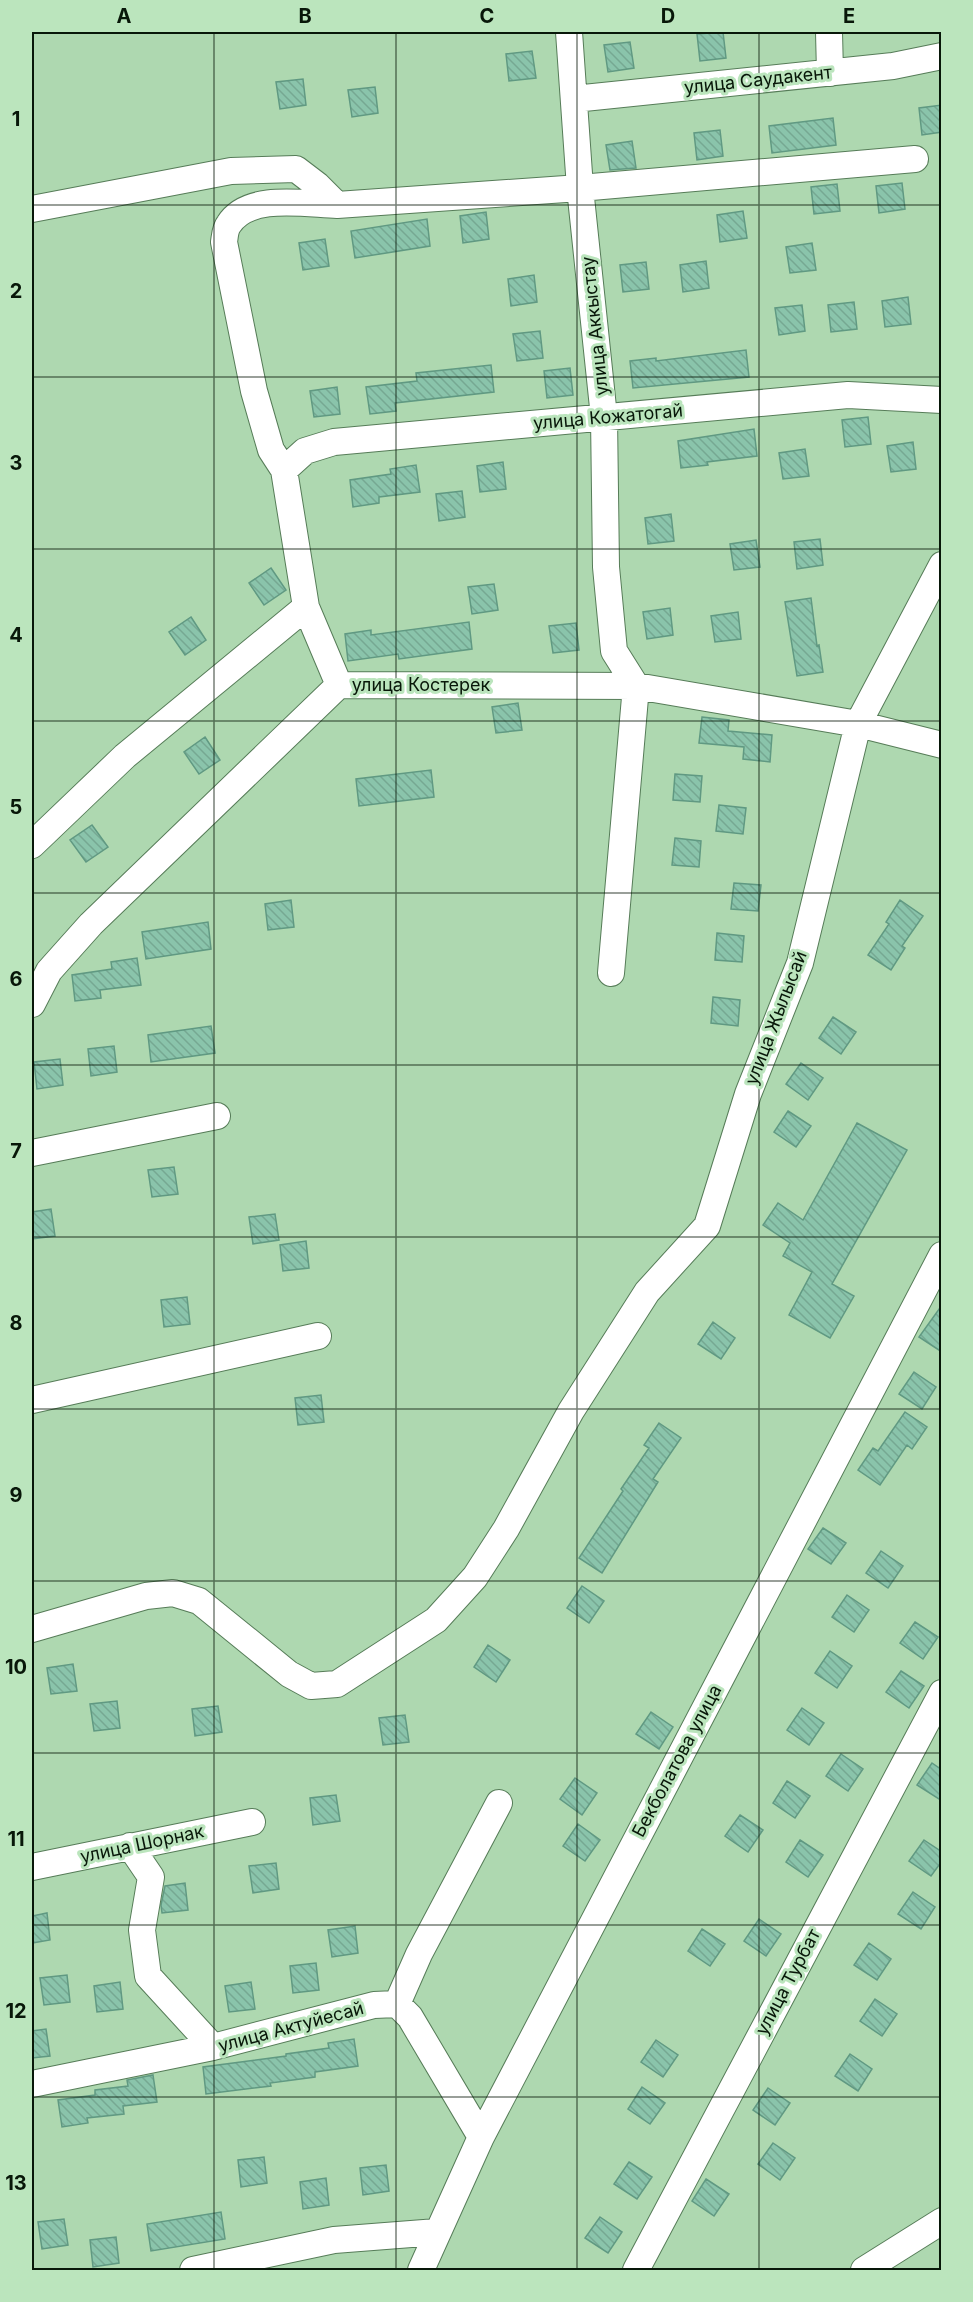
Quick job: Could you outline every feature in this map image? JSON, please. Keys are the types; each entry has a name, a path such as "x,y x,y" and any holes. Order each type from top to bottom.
{"street":[{"name":"улица Аккыстау","path":"569,32 580,188 604,417 606,567 614,651 636,686"},
{"path":"829,32 830,73"},
{"name":"улица Саудакент","path":"574,99 893,66 942,56"},
{"path":"339,685 306,607 284,470 271,450 254,391 224,242 227,226 240,211 272,202 337,205 580,188 915,159"},
{"path":"32,209 231,171 296,169 317,185 337,205"},
{"name":"улица Кожатогай","path":"284,470 305,452 334,442 848,395 942,400"},
{"name":"улица Жылысай","path":"32,1629 146,1596 173,1593 199,1601 296,1678 311,1686 337,1684 436,1620 475,1577 506,1529 571,1412 647,1292 707,1226 748,1094 800,963 858,724 942,565"},
{"path":"32,845 125,756 306,607"},
{"name":"улица Костерек","path":"32,1004 50,971 91,924 339,685 636,686 858,724 942,745"},
{"path":"611,973 636,686"},
{"path":"32,1153 217,1116"},
{"name":"Бекболатова улица","path":"421,2271 481,2136 942,1255"},
{"path":"32,1400 318,1336"},
{"name":"улица Турбат","path":"636,2271 942,1693"},
{"path":"481,2136 410,2017 397,2004 419,1954 499,1803"},
{"name":"улица Шорнак","path":"32,1867 252,1822"},
{"path":"130,1846 151,1877 142,1930 148,1976 213,2047"},
{"name":"улица Актуйесай","path":"32,2084 213,2047 374,2005 397,2004"},
{"path":"864,2271 942,2221"},
{"path":"193,2271 334,2240 437,2232"}],"building":[{"path":"723,32 726,58 700,61 697,34"},
{"path":"630,42 634,68 608,72 604,45"},
{"path":"532,51 536,78 509,81 506,54"},
{"path":"303,79 306,105 280,109 276,82"},
{"path":"375,87 378,113 352,117 348,90"},
{"path":"942,105 942,132 922,135 919,108"},
{"path":"833,118 836,145 772,153 769,126"},
{"path":"720,130 723,156 697,160 694,133"},
{"path":"632,141 636,168 610,170 606,145"},
{"path":"902,183 905,209 879,213 876,186"},
{"path":"837,184 840,211 814,214 811,187"},
{"path":"743,211 747,238 720,242 717,215"},
{"path":"486,212 489,239 463,243 460,216"},
{"path":"427,219 430,246 355,258 351,231"},
{"path":"325,239 329,266 303,270 299,243"},
{"path":"812,243 816,270 790,273 786,247"},
{"path":"706,261 709,288 683,292 680,265"},
{"path":"646,262 649,289 623,292 620,265"},
{"path":"534,275 537,302 511,306 508,279"},
{"path":"908,297 911,324 885,327 882,301"},
{"path":"854,302 857,329 831,332 828,305"},
{"path":"802,305 805,331 779,335 775,308"},
{"path":"540,331 543,358 517,361 513,334"},
{"path":"746,350 749,377 633,388 630,361 656,358 656,361"},
{"path":"491,365 494,392 395,403 396,411 370,414 366,387 417,381 416,373"},
{"path":"570,368 573,395 547,398 544,371"},
{"path":"337,387 340,414 314,417 310,391"},
{"path":"868,417 871,444 845,447 842,420"},
{"path":"754,429 757,456 707,462 708,465 681,468 678,441"},
{"path":"913,442 916,469 891,472 887,446"},
{"path":"805,449 809,476 783,479 779,453"},
{"path":"503,462 506,489 480,492 477,466"},
{"path":"416,465 420,492 379,497 379,503 353,507 350,480 391,474 390,469"},
{"path":"462,491 465,517 439,521 436,494"},
{"path":"671,514 674,541 648,544 645,518"},
{"path":"820,539 823,565 797,569 794,542"},
{"path":"756,540 760,567 734,570 730,544"},
{"path":"271,568 286,590 264,605 249,583"},
{"path":"494,584 498,610 472,614 468,587"},
{"path":"811,598 823,672 797,676 785,602"},
{"path":"670,608 673,635 647,639 643,612"},
{"path":"738,612 741,639 715,642 711,616"},
{"path":"191,617 206,640 185,655 169,632"},
{"path":"469,622 472,649 399,659 398,654 348,661 345,634 371,630 371,635"},
{"path":"576,623 579,650 553,653 549,626"},
{"path":"518,703 522,730 496,733 492,707"},
{"path":"702,717 729,720 728,731 772,735 770,762 743,759 744,747 699,743"},
{"path":"205,737 220,760 199,774 184,752"},
{"path":"431,770 434,797 359,806 356,779"},
{"path":"675,774 702,776 700,802 673,800"},
{"path":"719,805 746,808 743,834 716,831"},
{"path":"92,825 108,847 86,862 70,840"},
{"path":"675,838 701,841 699,867 672,865"},
{"path":"734,883 761,885 758,911 731,909"},
{"path":"291,900 294,927 268,930 265,904"},
{"path":"900,900 923,916 902,946 905,948 891,970 868,955 889,924 886,922"},
{"path":"208,922 211,949 146,959 142,932"},
{"path":"717,933 744,936 742,962 715,960"},
{"path":"137,958 141,985 100,990 101,998 75,1001 72,975 112,969 111,962"},
{"path":"713,997 740,1000 738,1026 711,1023"},
{"path":"833,1017 856,1032 841,1054 819,1038"},
{"path":"211,1026 215,1053 151,1062 148,1035"},
{"path":"114,1046 117,1072 91,1076 88,1049"},
{"path":"60,1059 63,1085 37,1089 34,1062"},
{"path":"801,1063 823,1078 808,1100 786,1084"},
{"path":"788,1111 811,1126 796,1147 774,1132"},
{"path":"857,1123 907,1150 832,1284 854,1296 830,1338 789,1315 812,1272 783,1256 790,1243 763,1225 778,1203 803,1220"},
{"path":"174,1167 178,1194 152,1197 148,1170"},
{"path":"51,1209 55,1236 32,1239 32,1212"},
{"path":"275,1214 279,1240 253,1244 249,1217"},
{"path":"306,1241 309,1268 283,1271 280,1245"},
{"path":"187,1297 190,1324 164,1327 161,1300"},
{"path":"942,1305 942,1352 919,1337"},
{"path":"713,1322 735,1338 721,1359 698,1344"},
{"path":"914,1372 936,1387 922,1409 899,1394"},
{"path":"321,1395 324,1422 298,1425 295,1398"},
{"path":"905,1412 927,1427 912,1449 907,1445 880,1485 858,1470 873,1448 878,1451"},
{"path":"659,1423 681,1438 653,1479 658,1482 602,1573 579,1558 649,1448 644,1445"},
{"path":"823,1528 846,1543 831,1564 808,1549"},
{"path":"881,1551 903,1566 888,1588 866,1573"},
{"path":"582,1586 604,1601 589,1623 567,1608"},
{"path":"847,1595 869,1610 854,1632 832,1617"},
{"path":"915,1622 938,1637 923,1659 900,1643"},
{"path":"488,1645 510,1660 496,1682 474,1667"},
{"path":"830,1651 852,1666 837,1688 815,1673"},
{"path":"73,1664 77,1691 51,1694 47,1668"},
{"path":"901,1671 924,1686 909,1708 886,1692"},
{"path":"117,1701 120,1728 94,1731 90,1704"},
{"path":"218,1706 222,1732 195,1736 192,1709"},
{"path":"802,1708 824,1723 809,1745 787,1730"},
{"path":"651,1712 673,1727 659,1749 636,1734"},
{"path":"405,1715 409,1742 383,1745 379,1718"},
{"path":"841,1754 863,1769 848,1791 826,1776"},
{"path":"932,1763 942,1770 942,1801 917,1785"},
{"path":"575,1778 597,1793 582,1815 560,1799"},
{"path":"787,1781 810,1796 795,1818 773,1803"},
{"path":"336,1795 340,1821 313,1825 310,1798"},
{"path":"740,1815 763,1830 748,1852 725,1836"},
{"path":"578,1824 600,1840 585,1861 563,1846"},
{"path":"800,1840 823,1855 808,1877 786,1862"},
{"path":"924,1840 942,1852 942,1861 931,1876 909,1861"},
{"path":"276,1863 279,1889 253,1893 249,1866"},
{"path":"185,1883 188,1910 162,1913 161,1905 165,1886"},
{"path":"913,1892 935,1907 921,1929 898,1914"},
{"path":"47,1913 50,1940 32,1943 32,1916"},
{"path":"759,1919 781,1934 766,1956 744,1941"},
{"path":"355,1926 358,1953 332,1957 328,1930"},
{"path":"702,1929 725,1944 710,1966 688,1951"},
{"path":"869,1943 891,1959 877,1980 854,1965"},
{"path":"316,1963 319,1990 293,1993 290,1966"},
{"path":"67,1975 70,2002 44,2005 40,1978"},
{"path":"120,1982 123,2009 97,2012 94,1986"},
{"path":"251,1982 255,2009 229,2012 225,1986"},
{"path":"875,1999 897,2014 882,2036 860,2021"},
{"path":"46,2029 50,2056 32,2058 32,2031"},
{"path":"354,2039 358,2066 315,2072 315,2077 270,2083 271,2086 206,2094 203,2067 286,2056 286,2054 329,2048 328,2043"},
{"path":"656,2040 678,2055 663,2077 641,2062"},
{"path":"850,2054 872,2069 858,2091 835,2076"},
{"path":"153,2075 157,2102 123,2106 124,2114 87,2118 88,2123 62,2127 58,2100 95,2095 95,2090 128,2086 127,2080"},
{"path":"642,2087 665,2103 650,2124 628,2109"},
{"path":"768,2088 790,2103 775,2125 753,2110"},
{"path":"773,2143 795,2158 780,2180 758,2164"},
{"path":"264,2157 267,2183 241,2187 238,2160"},
{"path":"629,2162 652,2177 637,2199 614,2184"},
{"path":"386,2165 389,2191 363,2195 360,2168"},
{"path":"326,2178 329,2205 303,2209 300,2182"},
{"path":"706,2179 729,2194 714,2216 692,2201"},
{"path":"221,2212 225,2239 151,2251 147,2224"},
{"path":"600,2217 622,2232 608,2253 585,2238"},
{"path":"64,2219 68,2245 42,2249 38,2222"},
{"path":"116,2237 119,2263 93,2267 90,2240"}]}
